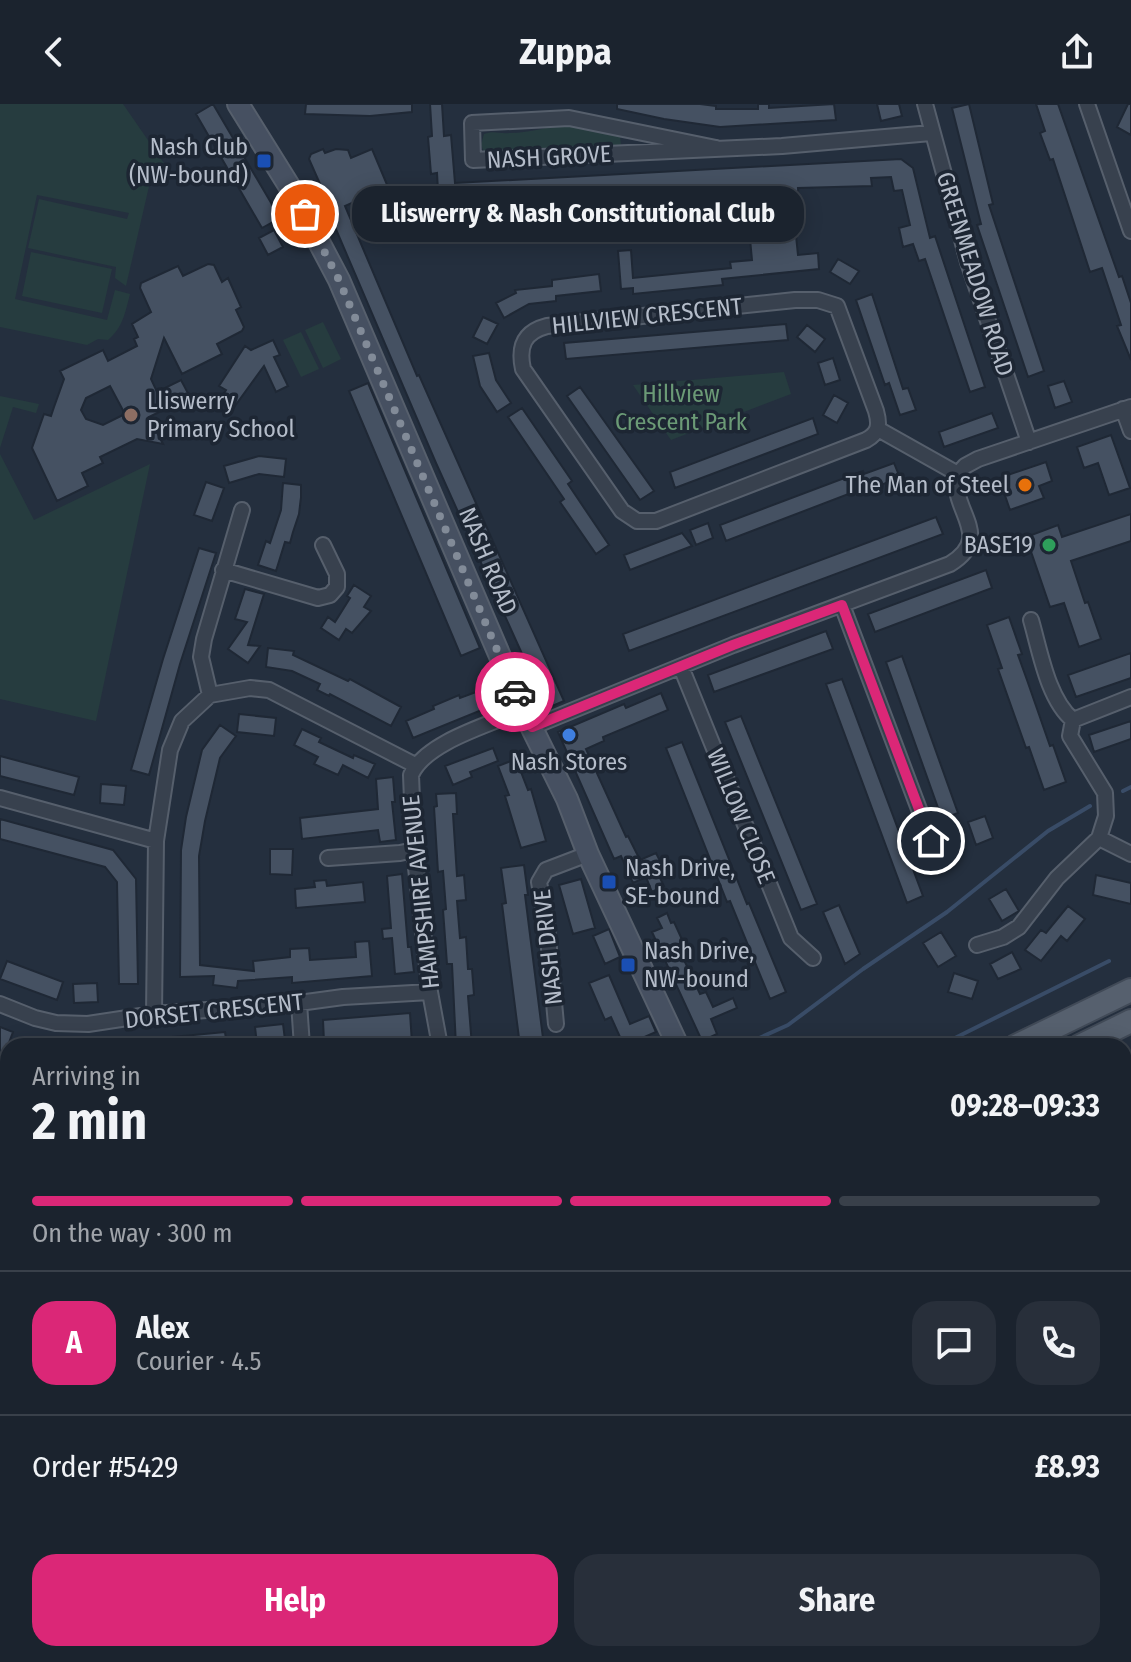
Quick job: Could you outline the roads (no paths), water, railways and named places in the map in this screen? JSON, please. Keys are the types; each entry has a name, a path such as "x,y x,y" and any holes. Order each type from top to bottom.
{"main road":[{"path":"1032,1038 1131,990"},
{"path":"1096,1038 1131,1021"}],"street":[{"name":"NASH ROAD","path":"238,104 291,189 339,280 527,719 567,799 588,854 674,1038"},
{"name":"GREENMEADOW ROAD","path":"925,104 968,262 1029,442"},
{"path":"1087,104 1131,231"},
{"name":"NASH GROVE","path":"716,148 569,118 472,123 473,160 782,146 931,133"},
{"name":"HILLVIEW CRESCENT","path":"806,299 828,302 837,306 876,411 878,429 866,440 656,521 637,521 622,511 523,369 521,345 535,329 547,326 806,299"},
{"path":"878,429 958,474 978,459 1127,408 1131,431"},
{"name":"HAMPSHIRE AVENUE","path":"439,1038 430,992 414,850 410,791 415,765 434,749 681,667 950,564 967,550 970,537 969,525 958,496 958,474"},
{"path":"210,695 201,657 242,510"},
{"path":"223,570 318,598 330,595 337,587 337,574 323,545"},
{"path":"842,605 931,841 949,855"},
{"path":"1031,620 1056,700 1063,712 1073,720"},
{"name":"WILLOW CLOSE","path":"681,667 791,938 813,958"},
{"path":"154,1014 156,841 170,750 182,721 210,695 250,688 269,690 415,765"},
{"path":"1073,720 1131,697"},
{"path":"977,945 1003,937 1019,927 1057,878 1099,838 1106,809 1103,789 1070,736 1073,720"},
{"path":"0,798 156,841"},
{"path":"1099,838 1131,854"},
{"path":"328,858 414,850"},
{"name":"NASH DRIVE","path":"556,1024 547,927 539,882 546,870 588,854"},
{"name":"DORSET CRESCENT","path":"0,1004 56,1023 88,1024 154,1014 430,992"},
{"path":"299,1003 301,1038"}],"waterway":[{"path":"1123,791 1131,787"},
{"path":"759,1038 788,1025 947,912 1048,831 1090,806"},
{"path":"955,1038 1109,961"}],"place":[{"name":"Nash Club (NW-bound)","path":"264,161"},
{"name":"Lliswerry & Nash Constitutional Club","path":"305,214"},
{"name":"Lliswerry Primary School","path":"131,415"},
{"name":"The Man of Steel","path":"1025,485"},
{"name":"BASE19","path":"1049,545"},
{"name":"Nash Stores","path":"569,735"},
{"name":"Nash Drive, SE-bound","path":"609,882"},
{"name":"Nash Drive, NW-bound","path":"628,965"}],"park label":[{"name":"Hillview Crescent Park","path":"681,408"}]}
